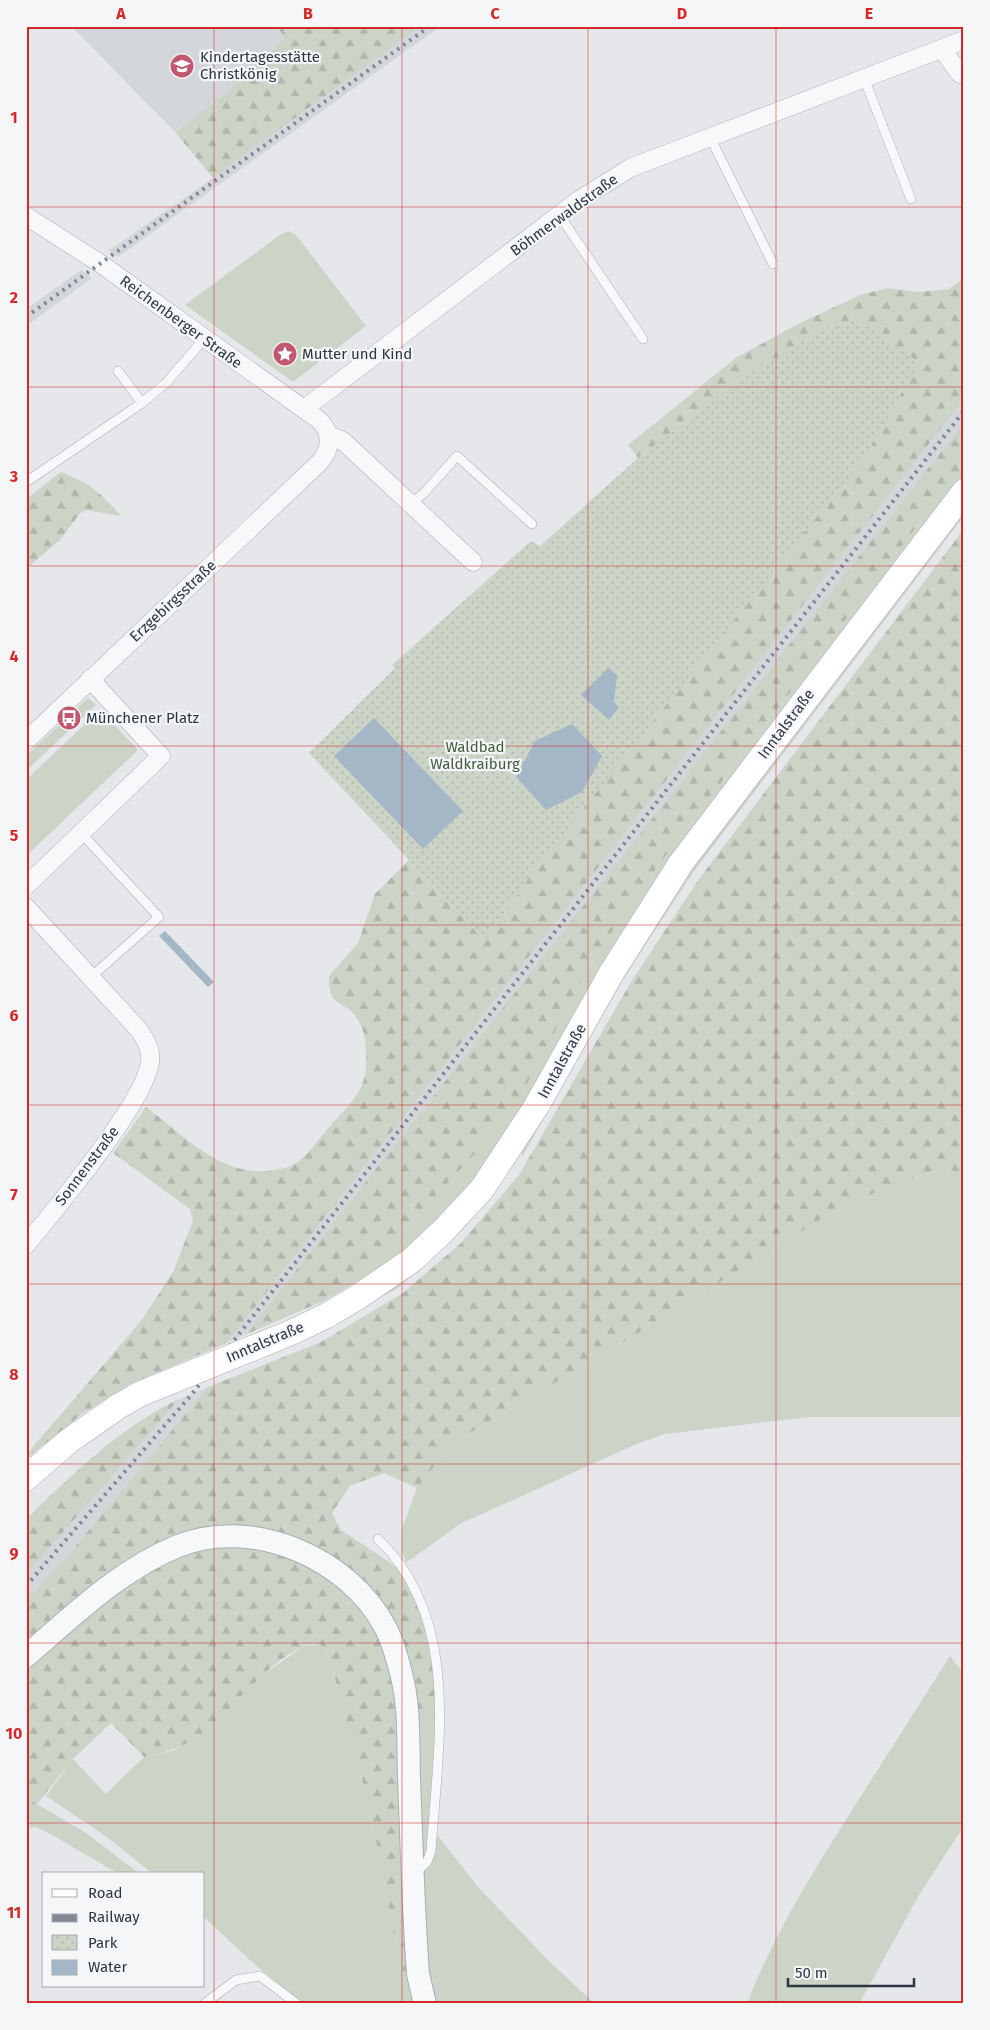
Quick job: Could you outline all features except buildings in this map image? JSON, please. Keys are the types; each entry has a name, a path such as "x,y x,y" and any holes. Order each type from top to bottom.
{"main road":[{"name":"Inntalstraße","path":"26,1478 70,1440 119,1406 140,1394 290,1333 326,1316 358,1297 412,1260 443,1231 482,1189 536,1108 612,972 681,863 964,492"}],"street":[{"name":"Böhmerwaldstraße","path":"304,409 560,216 606,182 630,168 964,40"},
{"path":"942,48 960,74 964,75"},
{"name":"Reichenberger Straße","path":"26,216 101,264 304,409 324,426 329,435 342,441 473,562"},
{"name":"Erzgebirgsstraße","path":"27,738 320,462 329,446 329,435"},
{"path":"26,886 161,756 90,679"},
{"path":"26,907 91,978"},
{"name":"Sonnenstraße","path":"26,1245 107,1139 144,1083 150,1061 145,1039 139,1030 91,978"},
{"path":"26,1656 107,1586 144,1563 180,1545 215,1537 242,1537 280,1544 324,1562 357,1591 375,1612 385,1626 397,1658 407,1714 418,1974 425,2004"}],"lane":[{"path":"864,78 911,199"},
{"path":"710,137 773,264"},
{"path":"560,216 644,339"},
{"path":"26,482 168,382 204,339"},
{"path":"118,371 142,402"},
{"path":"410,504 424,493 458,456 532,524"},
{"path":"81,833 159,917 91,978"},
{"path":"378,1539 396,1556 423,1606 433,1636 439,1674 440,1731 431,1851 427,1862 413,1873"},
{"path":"204,2004 236,1980 260,1976 297,2004"}],"shaded area":[{"name":"Kindertagesstätte Christkönig","path":"71,26 278,26 284,39 225,94 175,132"},
{"path":"421,26 441,26 118,257 108,251 213,178"},
{"path":"81,270 92,278 26,326 26,309"},
{"path":"964,399 964,423 926,472 245,1335 227,1343"},
{"path":"208,1387 69,1554 26,1601 26,1575 179,1399"}],"green space":[{"path":"278,26 421,26 213,178 175,132 225,94 284,39"},
{"path":"289,231 296,235 366,326 293,382 185,305 281,234"},
{"path":"964,278 964,399 227,1343 130,1384 82,1414 26,1459 26,1455 141,1321 173,1272 193,1221 190,1209 113,1153 146,1107 189,1142 237,1168 255,1171 280,1169 296,1163 308,1153 352,1102 364,1078 366,1052 363,1031 351,1011 334,998 329,986 329,976 358,943 375,894 409,860 485,941 535,869 857,320 827,327 745,376 638,458 628,445 737,357 800,323 860,295 887,288 918,292 949,289"},
{"name":"Waldbad Waldkraiburg","path":"857,320 919,362 865,457 535,869 485,941 309,753 395,668 392,665 531,541 540,546 638,458 745,376 827,327"},
{"path":"964,423 964,465 668,852 592,961 521,1095 503,1123 437,1195 369,1264 326,1300 245,1335"},
{"path":"964,465 964,477 723,790 527,1103 472,1183 436,1223 405,1252 326,1300 369,1264 437,1195 503,1123 592,961 668,852"},
{"path":"61,472 94,490 121,516 86,510 80,513 61,539 26,569 26,499"},
{"path":"964,508 964,516 692,874 624,978 522,1157 522,1148 621,976 688,871"},
{"path":"964,529 964,1174 947,1169 925,1174 876,1192 826,1216 642,1331 453,1443 417,1488 384,1473 350,1486 332,1513 341,1530 401,1570 426,1625 433,1657 436,1708 421,1714 414,1707 338,1562 319,1548 300,1540 219,1528 26,1645 26,1601 69,1554 208,1387 321,1342 403,1293 461,1243 519,1175 631,982 699,879"},
{"path":"88,698 96,705 26,771 26,756"},
{"path":"100,710 138,750 26,856 26,780"},
{"path":"947,1169 964,1174 964,1417 809,1417 665,1434 634,1445 460,1524 406,1563 401,1548 402,1529 417,1488 453,1443 642,1331 826,1216 876,1192 925,1174"},
{"path":"491,1198 455,1238 398,1288 317,1333"},
{"path":"179,1399 26,1575 26,1519 80,1468 117,1438 157,1411"},
{"path":"241,1547 286,1556 331,1578 365,1615 381,1642 393,1679 399,1726 409,1975 400,1968 381,1864 358,1762 332,1668 328,1656 321,1645 304,1646 287,1656 260,1677 211,1726 191,1741 172,1750 144,1757 111,1723 73,1759 37,1804 26,1806 26,1668 102,1603 143,1574 165,1562 194,1551"},
{"path":"321,1645 328,1656 332,1668 366,1796 381,1864 400,1968 409,1975 416,2004 304,2004 253,1963 205,1918 205,1872 151,1872 107,1837 46,1796 73,1759 106,1794 144,1757 172,1751 196,1737 219,1718 261,1676 304,1646"},
{"path":"950,1656 964,1674 964,1826 919,1895 859,2004 747,2004 778,1935 802,1891"},
{"path":"414,1707 436,1708 428,1847 425,1857 420,1860"},
{"path":"37,1804 86,1833 137,1872 116,1872 45,1831 35,1827 26,1828 26,1806"},
{"path":"436,1833 478,1887 549,1961 595,2004 431,2004 420,1875 433,1857"}],"water":[{"path":"608,668 617,675 614,702 619,707 609,720 581,695"},
{"path":"374,718 463,811 423,849 334,756"},
{"path":"572,724 602,756 582,792 546,810 516,777 535,741"},
{"path":"165,931 214,982 208,987 159,936"}],"railway":[{"path":"26,317 430,26"},
{"path":"26,1586 192,1394 964,411"}],"place":[{"name":"Kindertagesstätte Christkönig","path":"182,66"},
{"name":"Mutter und Kind","path":"285,354"},
{"name":"Münchener Platz","path":"69,718"}]}
